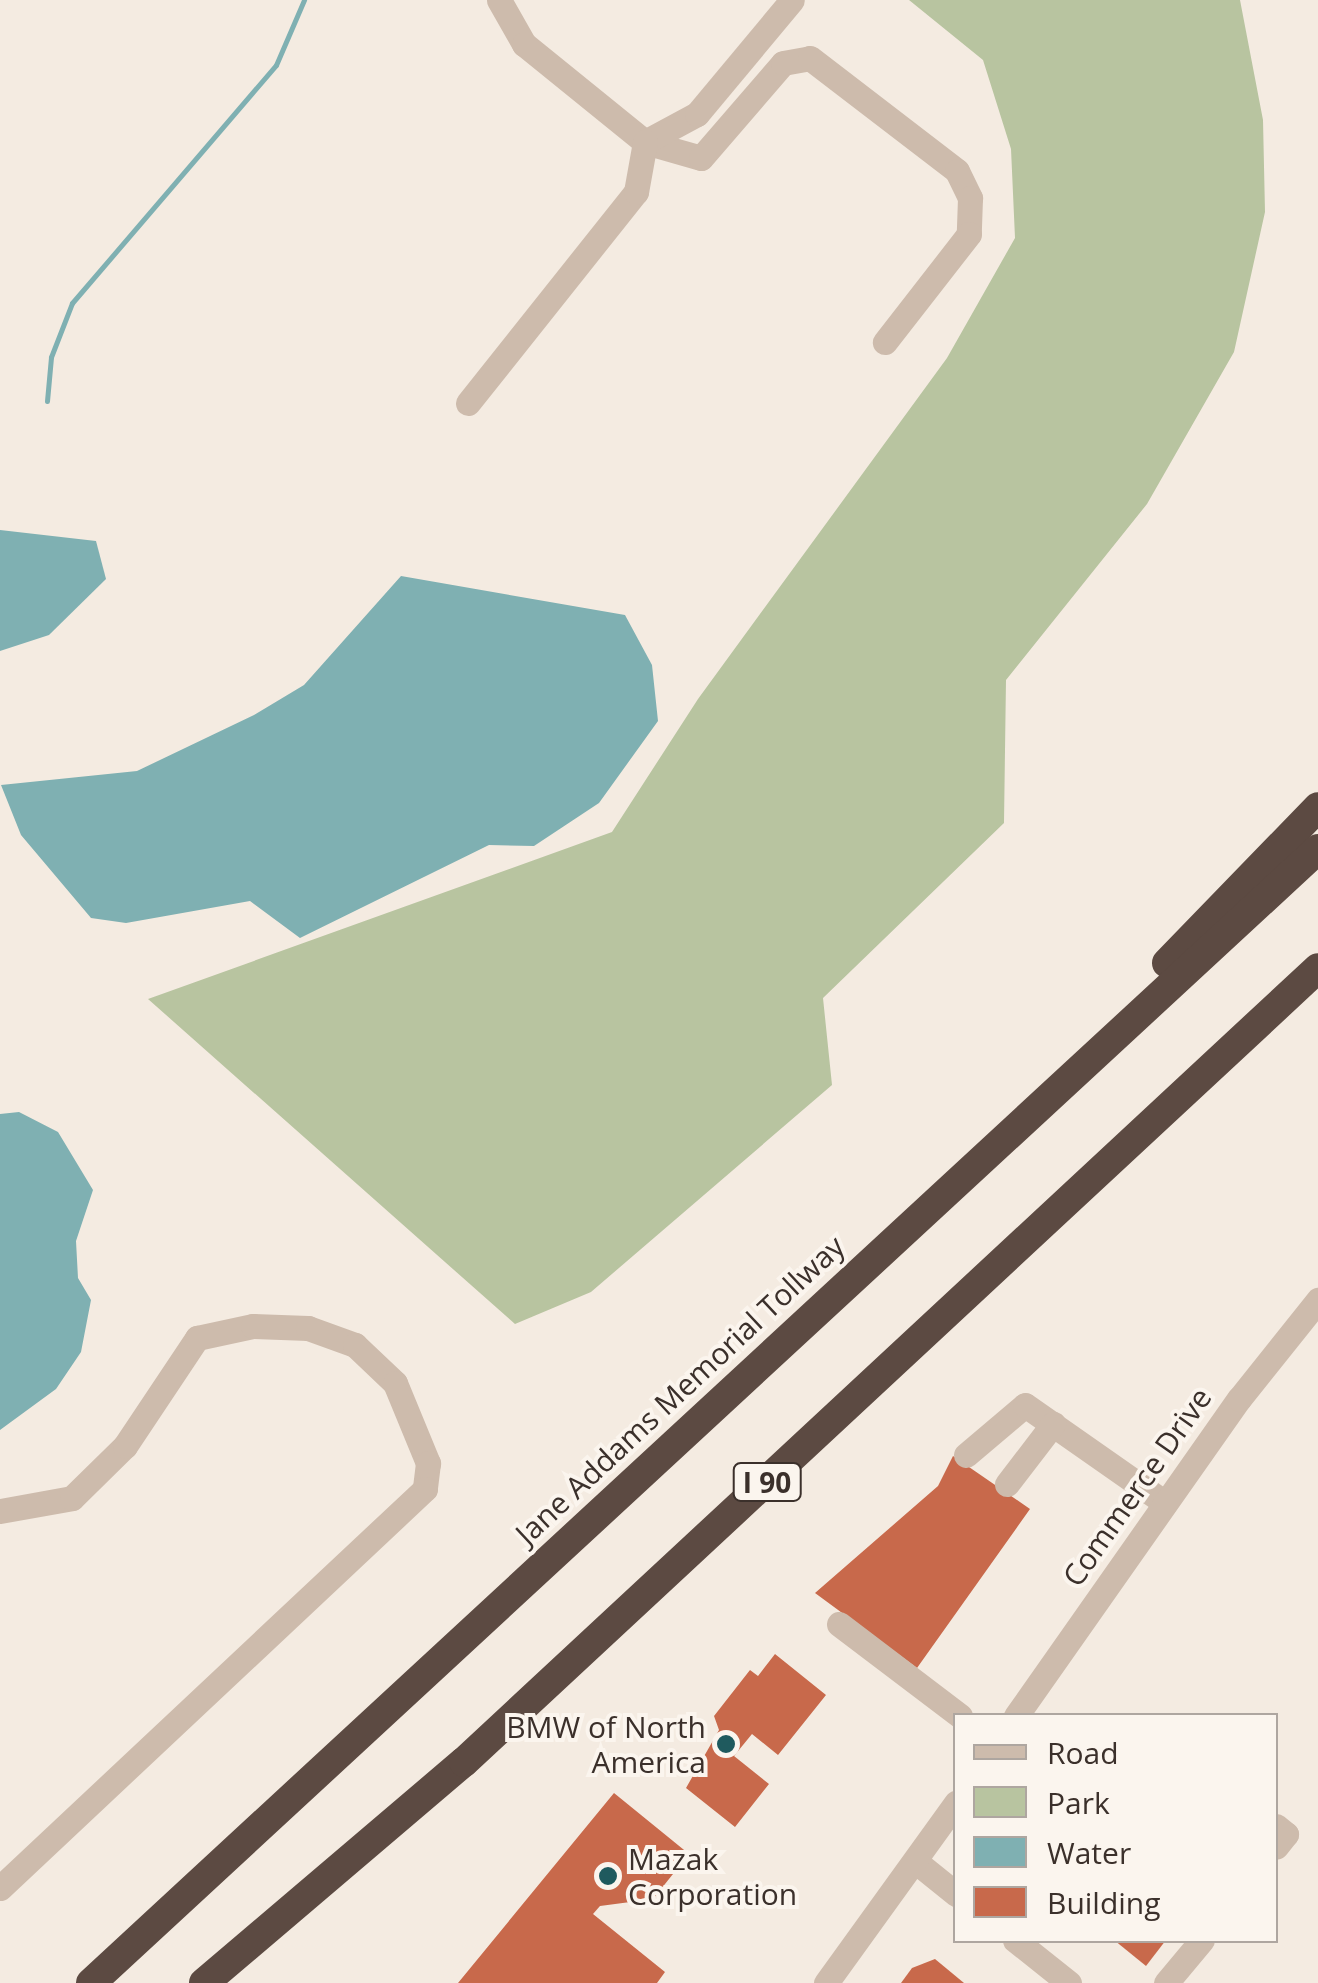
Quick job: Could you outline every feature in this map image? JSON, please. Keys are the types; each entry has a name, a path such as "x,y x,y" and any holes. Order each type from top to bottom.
{"highway":[{"path":"989,1152 1318,807"},
{"name":"Jane Addams Memorial Tollway","path":"90,1983 1318,849"},
{"name":"I 90","path":"204,1983 464,1762 1318,968"}],"street":[{"path":"499,0 524,44 646,142 701,158 783,63 810,58 957,172 970,198 968,234 886,342"},
{"path":"468,403 636,192 646,142 697,114 792,0"},
{"name":"Commerce Drive","path":"1018,1713 1165,1503 1318,1300"},
{"path":"0,1511 72,1498 125,1446 197,1338 253,1326 308,1328 355,1345 395,1383 428,1463 425,1489 0,1888"},
{"path":"966,1455 1025,1404 1165,1503"},
{"path":"1007,1484 1053,1424"},
{"path":"838,1624 956,1713"},
{"path":"826,1983 953,1807"},
{"path":"914,1861 953,1892"},
{"path":"1019,1943 1069,1983"},
{"path":"1166,1983 1199,1943"}],"green space":[{"path":"909,0 1240,0 1263,120 1265,212 1234,352 1147,504 1006,680 1004,823 823,998 832,1085 591,1292 515,1324 148,999 612,832 698,699 947,358 1015,238 1011,149 983,60"}],"water":[{"path":"0,530 96,541 106,579 49,635 0,651"},
{"path":"401,576 625,615 652,665 658,721 599,803 534,846 489,845 300,938 250,901 126,923 91,918 21,835 1,785 137,771 254,715 304,685"},
{"path":"19,1112 58,1132 93,1190 76,1241 78,1278 91,1300 81,1352 56,1389 0,1430 0,1114"}],"building":[{"path":"953,1456 1030,1509 917,1668 815,1593 938,1486"},
{"name":"BMW of North America","path":"775,1654 826,1695 778,1755 752,1734 734,1756 769,1784 735,1827 686,1788 719,1730 714,1716 750,1670 758,1676"},
{"name":"Mazak Corporation","path":"614,1793 689,1854 653,1899 600,1906 593,1914 665,1972 657,1983 458,1983"},
{"path":"1118,1943 1164,1943 1146,1966"},
{"path":"935,1959 964,1983 901,1983 912,1968"}],"waterway":[{"path":"47,401 51,357 72,303 276,65 304,0"}],"place":[{"name":"BMW of North America","path":"726,1744"},
{"name":"Mazak Corporation","path":"608,1876"}]}
